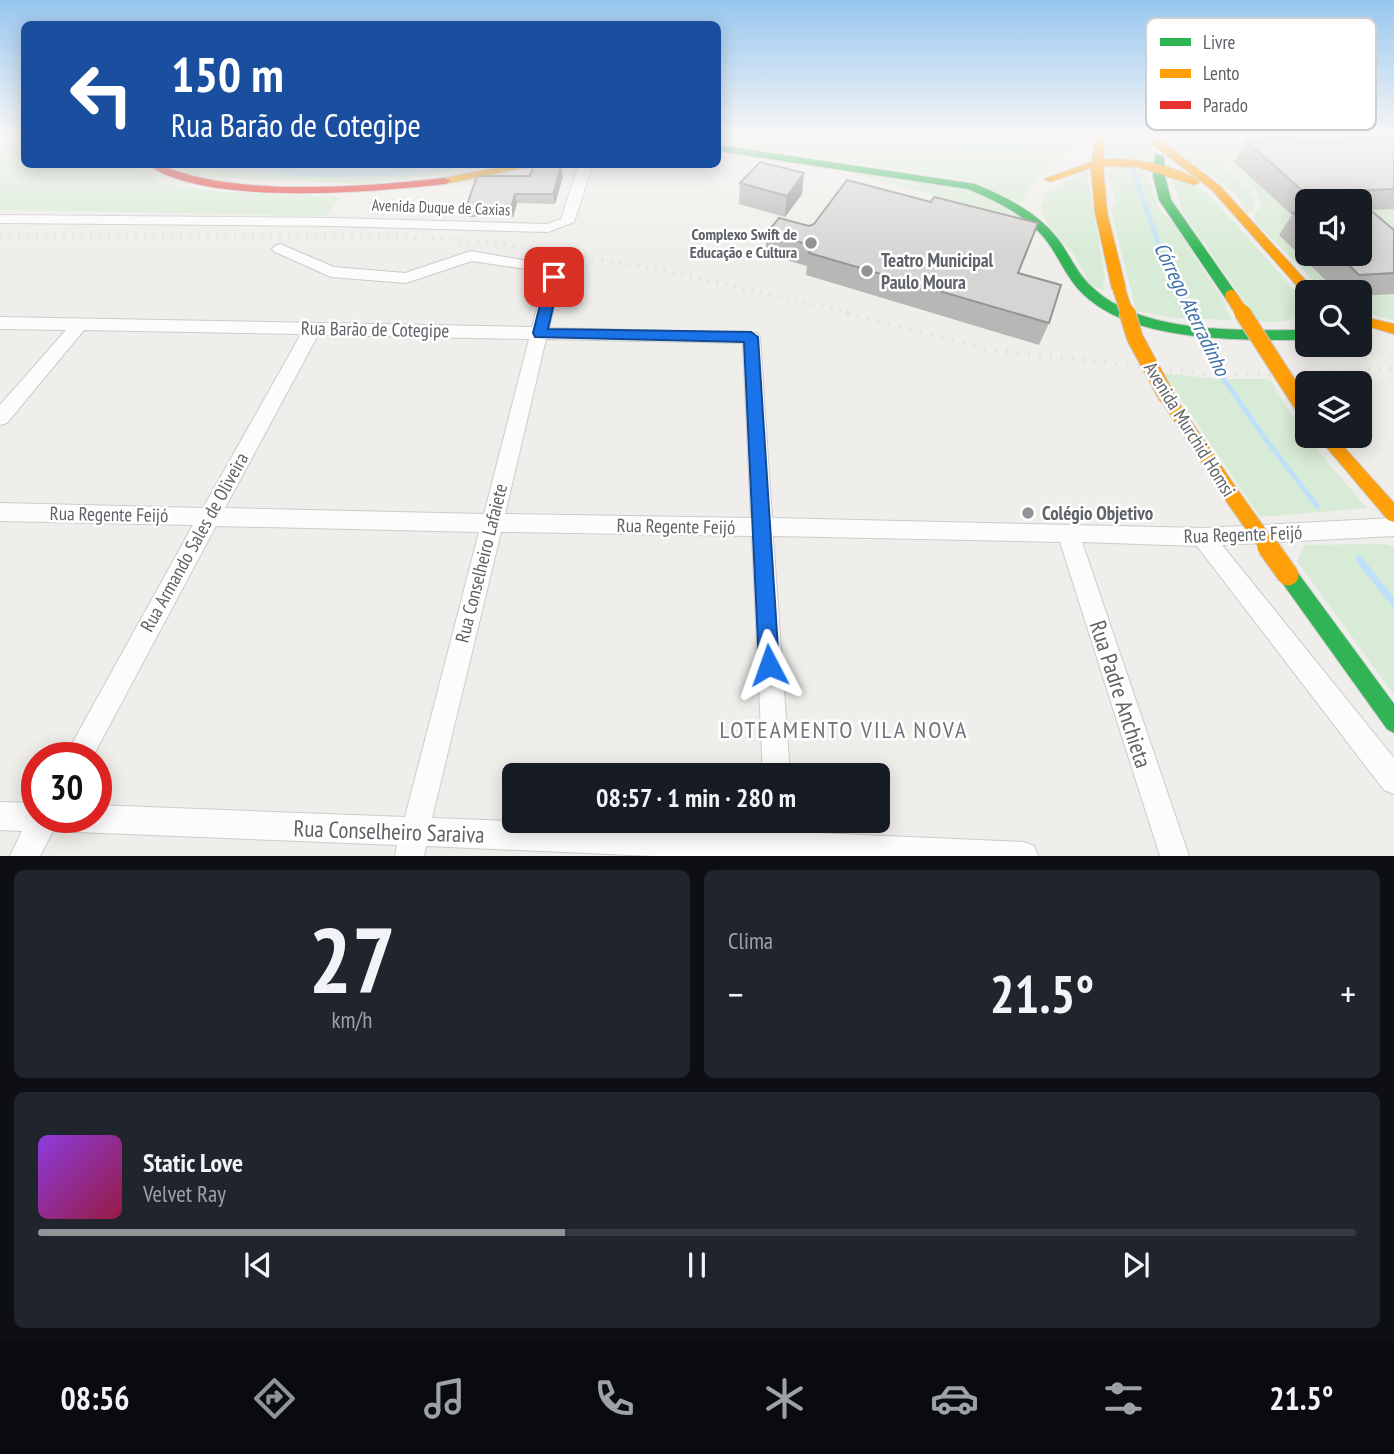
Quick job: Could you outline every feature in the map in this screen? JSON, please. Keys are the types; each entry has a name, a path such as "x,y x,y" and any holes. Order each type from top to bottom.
{"main road":[{"name":"Avenida Duque de Caxias","path":"169,175 187,181 355,190 445,183 484,175"},
{"path":"897,175 971,186 992,194 1037,223 1053,241 1082,285 1094,297 1144,321 1213,331 1295,335"},
{"path":"1037,223 1041,188 1057,175"},
{"path":"1041,188 1069,175"},
{"name":"Avenida Murchid Homsi","path":"1099,175 1119,289 1135,338 1167,397 1233,497 1394,722"},
{"path":"1159,175 1165,200 1295,394"},
{"path":"1172,175 1194,182 1235,209"},
{"path":"1199,175 1216,188 1299,280"},
{"path":"1372,324 1394,331"},
{"path":"1372,333 1394,331"},
{"path":"1290,335 1295,332"},
{"path":"1335,448 1394,515"}],"street":[{"name":"Avenida Duque de Caxias","path":"0,219 334,222 548,228 567,222 582,175"},
{"name":"Rua Conselheiro Lafaiete","path":"280,249 331,272 406,278 471,256 544,267 554,274 412,844"},
{"name":"Rua Barão de Cotegipe","path":"0,323 751,337 760,527"},
{"path":"0,418 81,323"},
{"name":"Rua Armando Sales de Oliveira","path":"86,742 313,328"},
{"name":"Rua Regente Feijó","path":"0,512 1068,532 1202,537 1394,527"},
{"path":"760,527 775,763"},
{"name":"Rua Padre Anchieta","path":"1068,532 1175,856"},
{"path":"1202,537 1394,780"},
{"path":"0,816 21,817"},
{"name":"Rua Conselheiro Saraiva","path":"112,822 412,844 781,840 1024,856"},
{"path":"24,856 37,833"}],"green space":[{"path":"0,175 149,175 163,185 227,192 341,197 325,216 0,210"},
{"path":"197,175 432,175 365,184"},
{"path":"856,175 949,185 976,193 1020,217 1018,224 1011,222 1013,216"},
{"path":"932,175 1041,175 1022,204 976,182"},
{"path":"1079,175 1087,175 1105,277 1104,291 1090,284 1074,254 1046,222 1041,209 1045,193"},
{"path":"1109,175 1148,176 1159,209 1173,223 1227,306 1224,307 1232,320 1177,318 1136,311 1111,209 1116,202"},
{"path":"1210,175 1234,175 1251,191 1256,203 1253,210 1247,213 1234,193"},
{"path":"1239,175 1394,175 1394,321 1372,315 1372,280 1313,280 1299,266 1372,266 1372,189 1295,189 1295,262 1257,224 1254,214 1262,205 1255,190"},
{"path":"1172,180 1190,183 1210,196 1295,290 1295,318 1281,322 1257,320 1182,211"},
{"path":"1163,373 1218,379 1270,379 1295,419 1295,448 1317,448 1367,508 1260,517"},
{"path":"1384,544 1394,547 1394,695 1297,561 1304,545"}],"water":[{"path":"284,175 412,175 370,177"}],"building":[{"path":"559,175 553,194 515,194 511,208 466,208 477,176"},
{"path":"748,175 803,175 787,196 740,183"},
{"path":"1284,175 1394,175 1394,189 1300,189"},
{"path":"847,180 931,202 934,197 1038,223 1018,273 1061,285 1049,323 809,253 814,246 767,233 779,218 809,226 814,224"},
{"path":"1372,211 1394,230 1394,273 1359,275 1350,266 1372,266"}],"waterway":[{"name":"Córrego Aterradinho","path":"1134,175 1163,256 1188,313"},
{"name":"Córrego Aterradinho","path":"1188,313 1212,351 1212,362 1264,437 1317,506"},
{"name":"Córrego Aterradinho","path":"1359,559 1394,603"}],"railway":[{"path":"0,237 406,237 488,242 653,268 850,313"},
{"path":"846,312 850,313"},
{"path":"850,313 984,349 1210,374 1302,374 1394,368"}],"traffic: fast":[{"path":"897,175 971,186 1006,202 1027,215 1046,232 1075,276 1091,294 1112,308 1137,319 1194,331 1295,335"},
{"path":"1159,175 1165,200 1231,296"},
{"path":"1288,575 1394,722"}],"traffic: slow":[{"path":"445,181 478,175"},
{"path":"1050,179 1061,175"},
{"path":"1097,175 1101,212 1119,289"},
{"path":"1174,175 1194,182"},
{"path":"1199,175 1216,188 1299,280"},
{"path":"1119,289 1135,338 1167,397"},
{"path":"1231,296 1295,394"},
{"path":"1372,323 1394,329"},
{"path":"1167,397 1233,497"},
{"path":"1335,448 1394,515"},
{"path":"1233,497 1288,575"}],"traffic: jam":[{"path":"176,175 212,184 294,190 445,181"}],"place":[{"name":"Complexo Swift de Educação e Cultura","path":"811,243"},
{"name":"Teatro Municipal Paulo Moura","path":"867,271"},
{"name":"Colégio Objetivo","path":"1028,513"}],"district":[{"name":"LOTEAMENTO VILA NOVA","path":"844,729"}],"route":[{"path":"554,277 540,333 751,337 769,665"}]}
